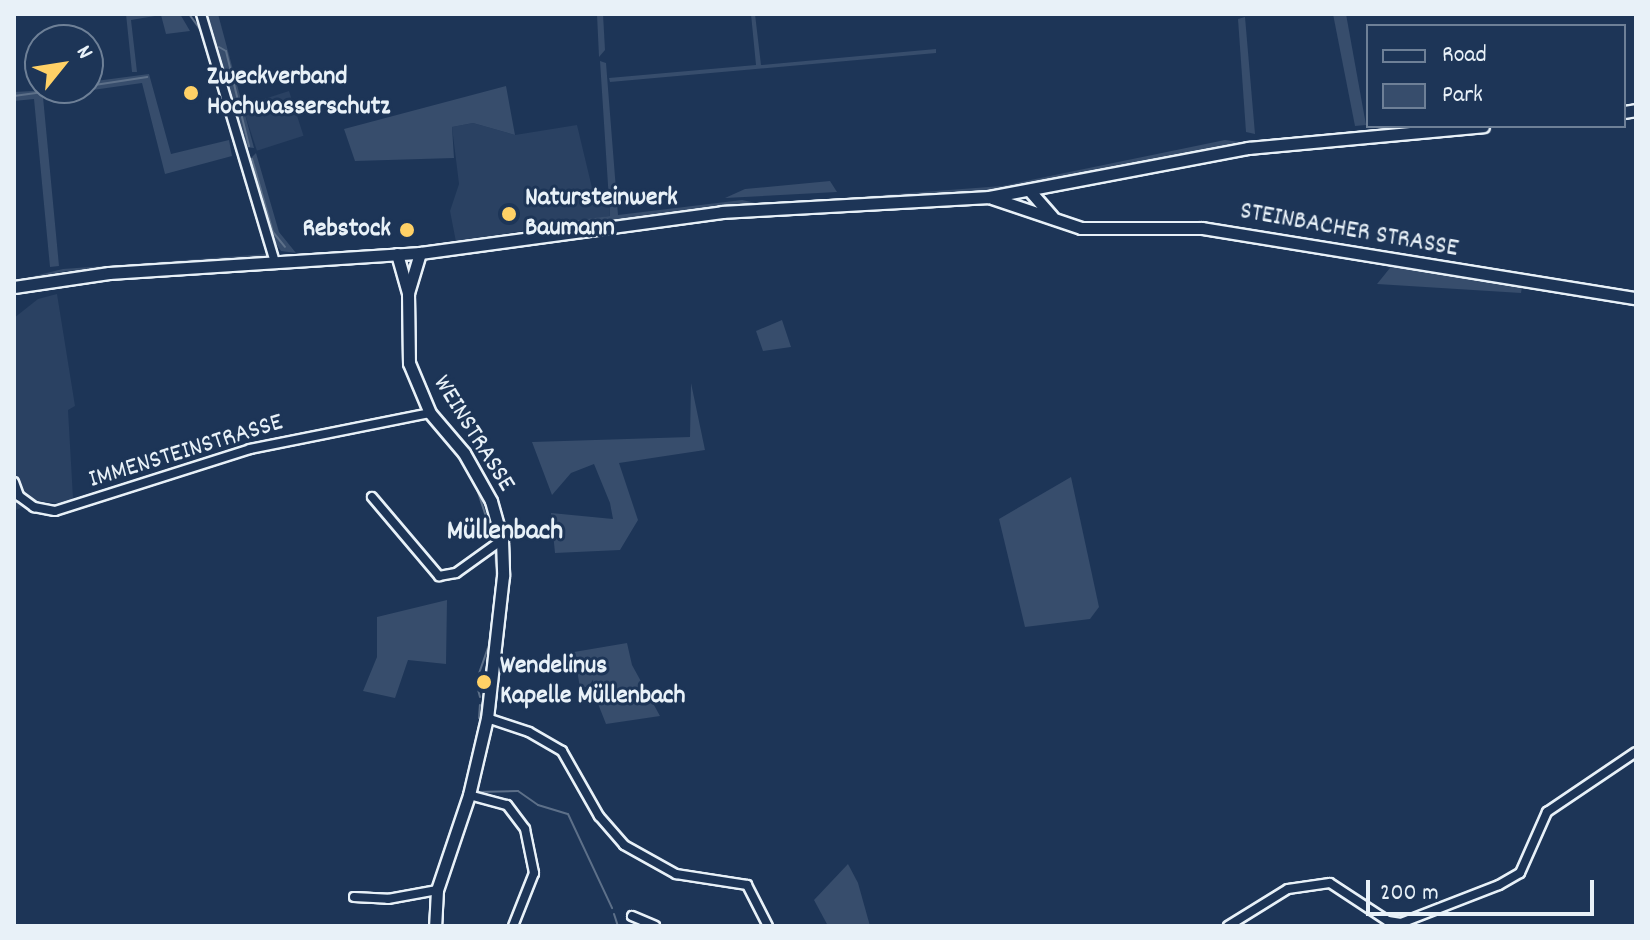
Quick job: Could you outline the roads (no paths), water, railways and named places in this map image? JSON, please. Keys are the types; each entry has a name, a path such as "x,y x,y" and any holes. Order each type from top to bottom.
{"street":[{"path":"201,14 275,263"},
{"path":"14,287 109,273 420,253 675,217 989,197 1248,148 1462,128"},
{"path":"1029,190 1055,219"},
{"name":"STEINBACHER STRASSE","path":"989,197 1055,219 1110,231 1202,228 1636,298"},
{"name":"WEINSTRASSE","path":"408,293 420,253"},
{"name":"WEINSTRASSE","path":"397,254 408,293 409,363 430,413 473,466 497,541 503,604 487,718 469,795 437,890 435,926"},
{"name":"IMMENSTEINSTRASSE","path":"14,482 27,501 55,511 250,449 430,413"},
{"path":"372,497 439,576 456,573 497,541"},
{"path":"487,718 529,732 562,751 599,816 624,845 676,874 747,885 768,926"},
{"path":"1228,926 1280,892 1324,883 1335,885 1388,921 1401,923 1475,895 1520,873 1547,812 1636,752"},
{"path":"469,795 500,802 514,812 525,829 534,864 513,926"},
{"path":"354,897 388,899 437,890"},
{"path":"632,916 655,926"}],"waterway":[{"path":"189,14 203,33"},
{"path":"219,47 226,51 249,146"},
{"path":"104,84 147,77"},
{"path":"14,96 24,95"},
{"path":"252,159 273,232 285,247"},
{"path":"476,486 494,541"},
{"path":"495,547 497,584"},
{"path":"480,697 476,682 490,642"},
{"path":"479,718 480,705"},
{"path":"475,745 479,725"},
{"path":"470,767 473,752"},
{"path":"476,792 518,791 538,805 568,814 612,908"},
{"path":"614,914 618,926"}],"place":[{"name":"Zweckverband Hochwasserschutz","path":"191,93"},
{"name":"Natursteinwerk Baumann","path":"509,214"},
{"name":"Rebstock","path":"407,230"},
{"name":"Wendelinus Kapelle Müllenbach","path":"484,682"}],"district":[{"name":"Müllenbach","path":"505,533"}]}
